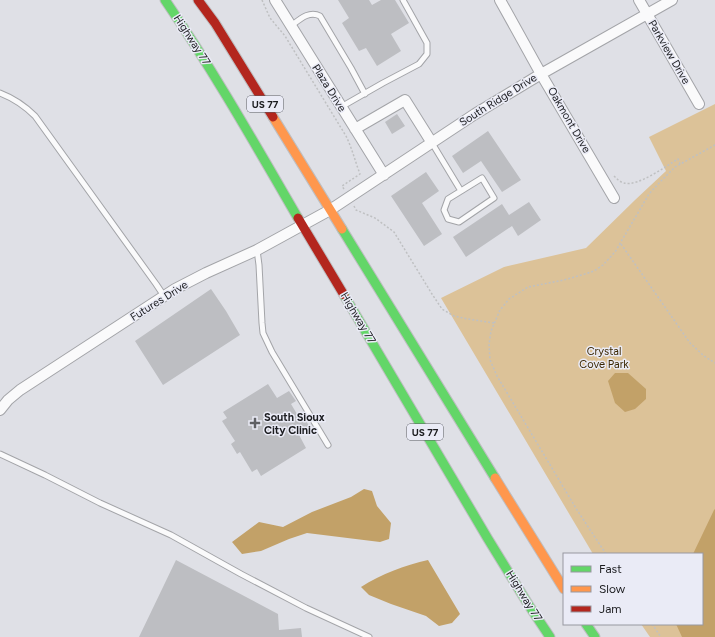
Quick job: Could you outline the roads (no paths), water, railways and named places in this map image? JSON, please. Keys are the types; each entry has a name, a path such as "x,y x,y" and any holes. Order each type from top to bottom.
{"highway":[{"name":"Highway 77","path":"164,0 193,41 216,78 488,539 550,637"},
{"name":"US 77","path":"198,0 214,23 563,587"},
{"path":"587,625 595,637"}],"street":[{"name":"Plaza Drive","path":"275,0 384,175"},
{"name":"Oakmont Drive","path":"500,0 541,74 614,198"},
{"name":"Parkview Drive","path":"638,0 699,104"},
{"name":"South Ridge Drive","path":"330,210 475,114 541,74 672,0"},
{"path":"355,129 405,100 432,143"},
{"name":"Futures Drive","path":"0,410 8,400 20,390 164,296 195,278 257,250 330,210"}],"lane":[{"path":"342,107 419,64 427,54 427,43 403,0"},
{"path":"291,26 303,16 316,14 320,16 365,94"},
{"path":"0,93 18,102 30,110 35,116 164,296"},
{"path":"432,143 461,191"},
{"path":"482,178 494,198 459,222 448,219 444,210 448,199 461,191 482,178"},
{"path":"257,250 263,333 272,352 328,445"},
{"path":"0,454 171,536 241,574 369,637"}],"place":[{"name":"South Sioux City Clinic","path":"255,423"}],"park label":[{"name":"Crystal Cove Park","path":"604,357"}]}
